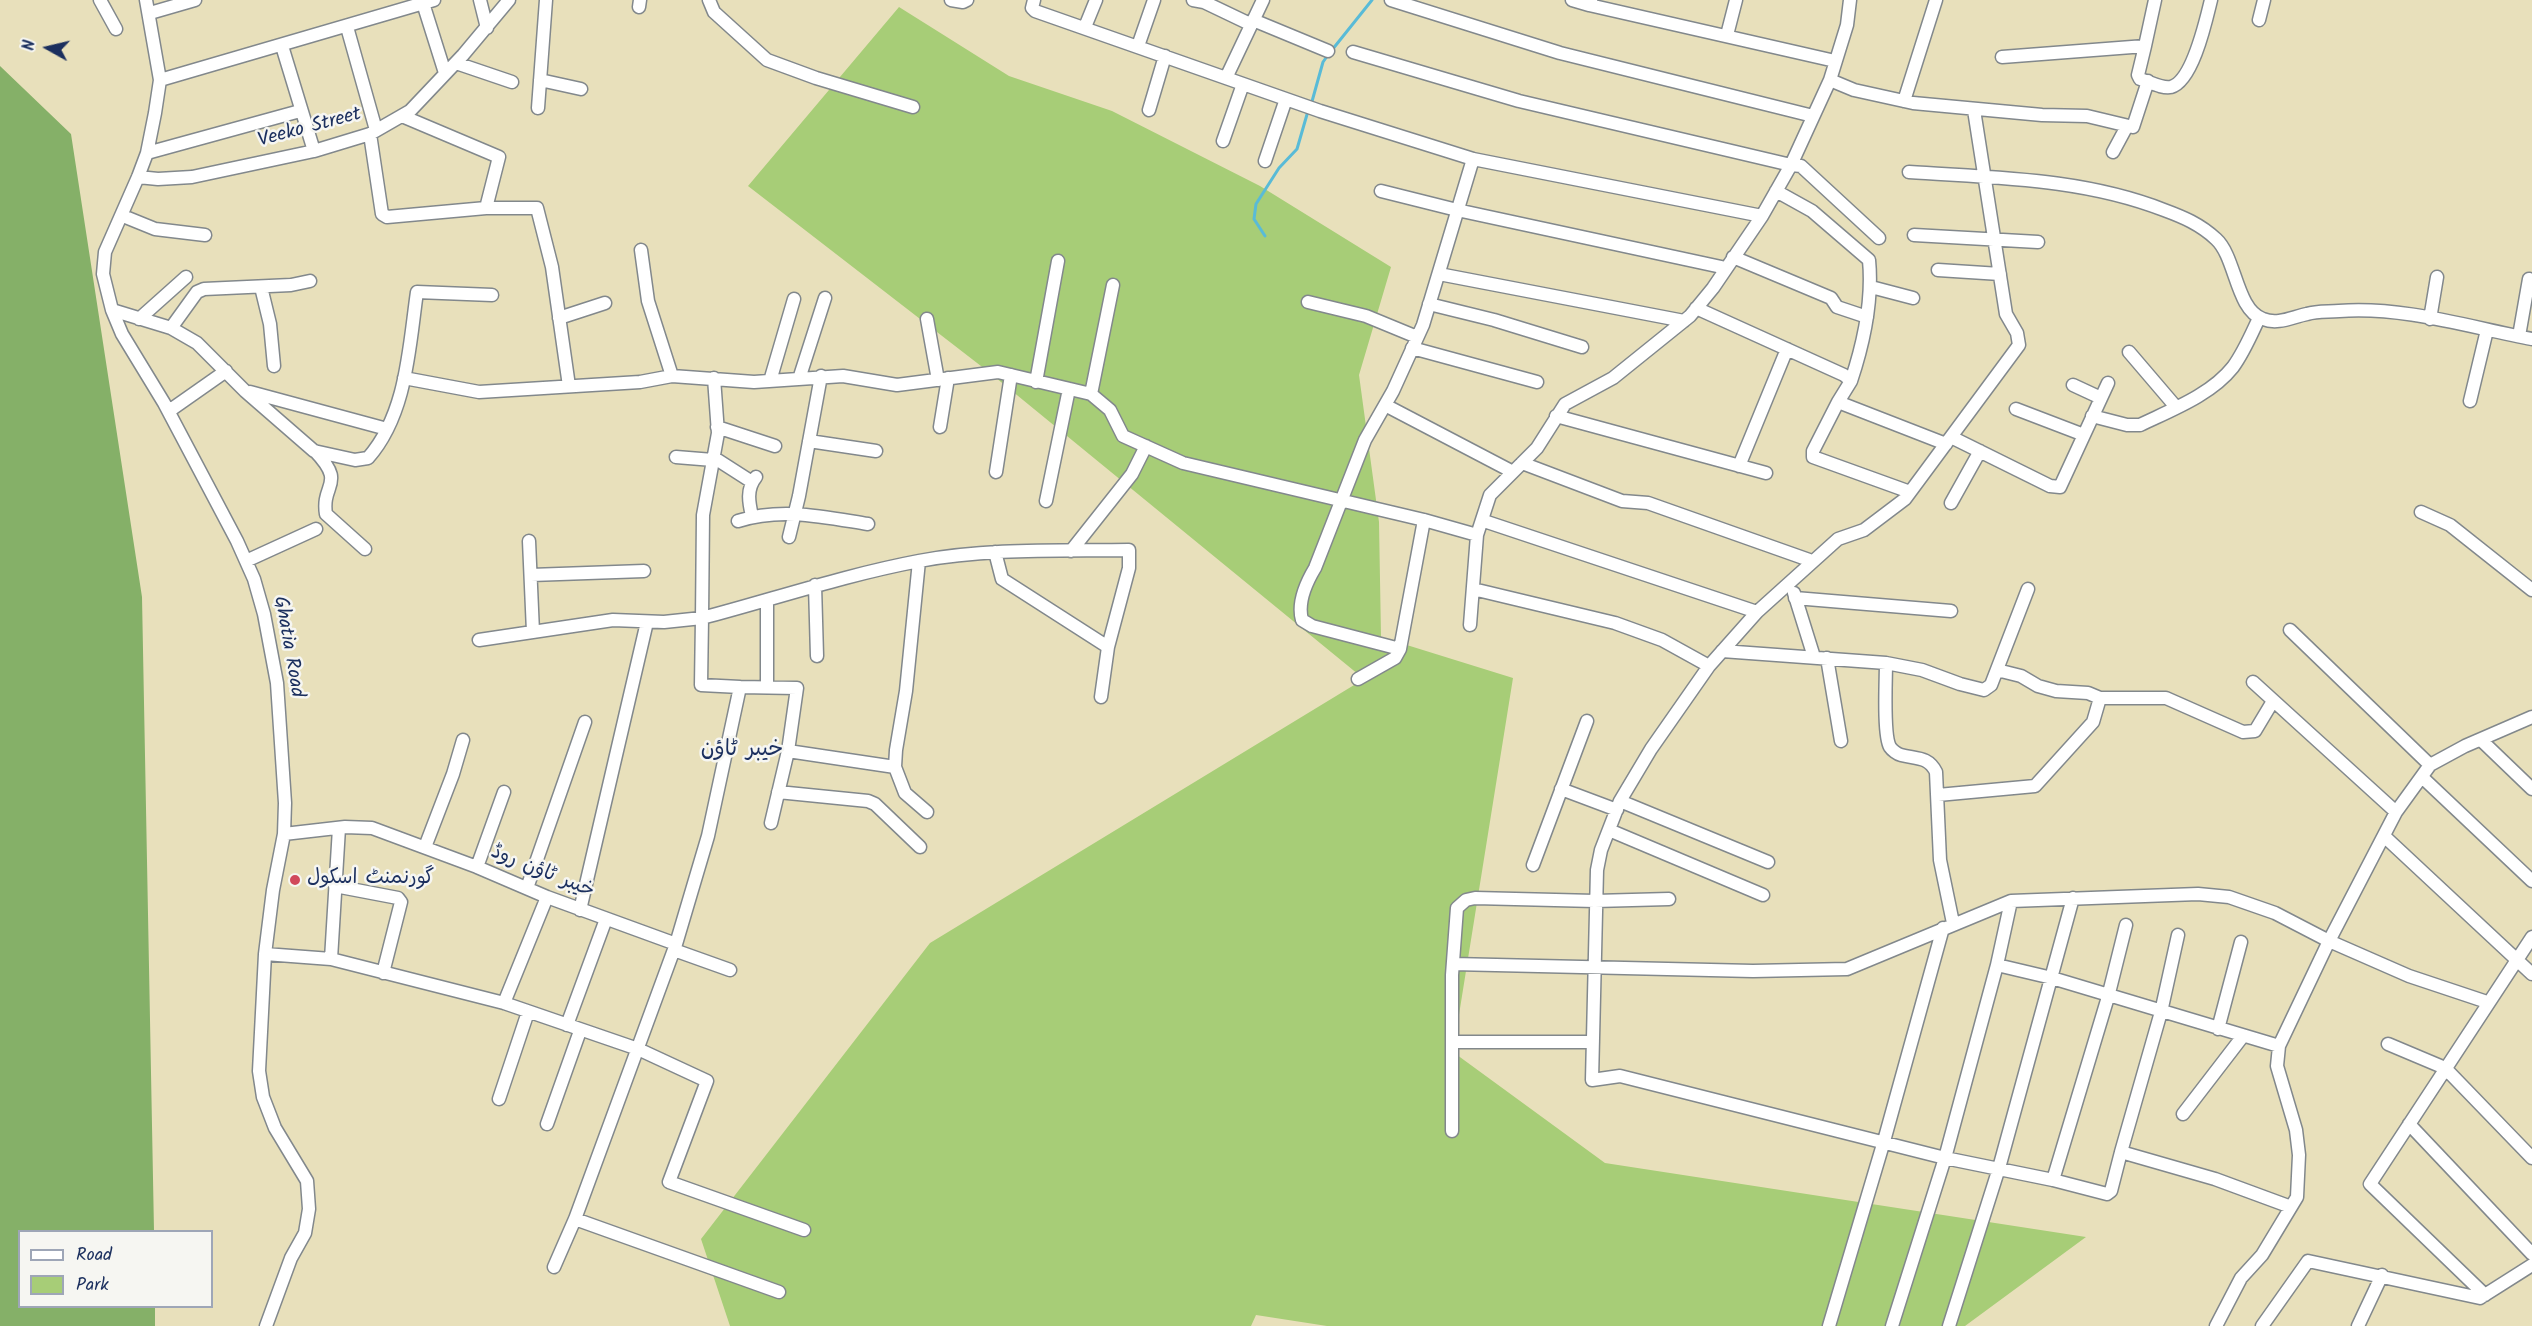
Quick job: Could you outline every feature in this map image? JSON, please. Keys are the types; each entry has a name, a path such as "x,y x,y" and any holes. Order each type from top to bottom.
{"street":[{"path":"100,0 116,29"},
{"name":"Ghatia Road","path":"146,0 160,80 147,153 123,216 105,252 103,274 112,310 122,334 168,411 246,561 264,614 277,683 285,803 284,834 273,890 266,954 259,1071 263,1097 275,1128 307,1181 309,1209 305,1233 291,1258 266,1326"},
{"path":"150,13 195,0"},
{"path":"480,0 487,27"},
{"name":"Veeko Street","path":"138,177 158,179 192,177 314,151 373,132 410,111 456,63 510,0"},
{"path":"538,108 546,0"},
{"path":"709,0 714,12 767,60 807,75 914,107"},
{"path":"951,0 963,2 967,0"},
{"path":"1034,0 1032,8 1035,11 1320,111 1473,159 1762,216"},
{"path":"1085,27 1096,0"},
{"path":"1138,46 1154,0"},
{"path":"1193,0 1224,5 1252,22 1328,51"},
{"path":"1226,78 1263,0"},
{"path":"1391,0 1560,54 1813,116"},
{"path":"1572,0 1590,2 1835,61"},
{"path":"1727,35 1736,0"},
{"path":"1470,626 1477,536 1491,495 1537,448 1565,404 1613,378 1684,321 1726,268 1762,216 1791,165 1830,80 1847,25 1850,0"},
{"path":"1904,101 1936,0"},
{"path":"2155,0 2138,75 2140,79 2168,88 2173,87 2186,75 2195,54 2211,0"},
{"path":"2259,20 2264,0"},
{"path":"160,80 346,27 426,1 445,73"},
{"path":"346,27 373,132 382,214 387,217 486,208 537,208 552,267 569,386"},
{"path":"282,46 314,151"},
{"path":"2002,57 2145,46"},
{"path":"1353,52 1519,102 1801,166 1879,238"},
{"path":"1149,110 1165,56"},
{"path":"456,63 512,82"},
{"path":"540,80 581,88"},
{"path":"1830,80 1854,90 1904,101 1974,110 2088,116 2133,127 2148,81"},
{"path":"1223,141 1243,84"},
{"path":"1265,160 1286,99"},
{"path":"1974,110 2006,314 2017,333 2019,345 1905,499 1864,530 1838,539 1757,612 1708,666 1651,749 1619,806 1601,850 1597,870 1592,1080 1620,1076 1945,1158 2053,1180 2106,1194 2111,1191 2161,1012 2178,935"},
{"path":"147,153 300,111"},
{"path":"402,116 499,156 486,208"},
{"path":"2113,152 2127,126"},
{"path":"1400,649 1312,626 1302,620 1300,613 1306,582 1315,568 1365,440 1385,405 1415,342 1429,304 1473,159"},
{"path":"1909,172 2054,182 2105,190 2191,221 2223,246 2242,295 2259,318 2280,321 2315,312 2382,310 2532,339"},
{"path":"1776,190 1812,211 1869,260 1872,287 1862,350 1851,381 1813,451 1814,457 1910,492"},
{"path":"1381,191 1457,210 1726,268"},
{"path":"123,216 156,229 205,235"},
{"path":"1914,235 2037,242"},
{"path":"640,250 648,301 672,376"},
{"path":"1733,257 1831,298 1837,308 1867,317"},
{"path":"1036,382 1058,261"},
{"path":"1938,270 2000,274"},
{"path":"1438,274 1684,321"},
{"path":"2430,319 2437,276"},
{"path":"139,319 186,277"},
{"path":"2519,336 2529,279"},
{"path":"171,328 197,292 204,289 291,285 310,281"},
{"path":"1090,394 1113,285"},
{"path":"261,287 270,324 274,366"},
{"path":"1872,287 1913,298"},
{"path":"314,451 355,460 368,458 387,429 404,378 417,292 492,295"},
{"path":"799,379 825,298"},
{"path":"770,381 794,299"},
{"path":"1308,302 1366,316 1415,342 1538,382"},
{"path":"559,318 605,303"},
{"path":"1429,304 1494,320 1582,347"},
{"path":"1696,308 1844,375 1851,381"},
{"path":"112,310 171,328 197,343 245,390 314,451 328,465 333,482 325,507 326,514 365,549"},
{"path":"2092,416 2127,425 2140,425 2216,384 2232,369 2259,318"},
{"path":"927,319 943,379 940,427"},
{"path":"2470,401 2487,330"},
{"path":"1739,466 1787,349"},
{"path":"2129,352 2176,407"},
{"path":"168,411 226,371"},
{"path":"404,378 479,392 640,382 672,376 770,381 843,376 897,385 998,372 1090,394 1110,410 1124,436 1183,463 1424,520 1477,536"},
{"path":"996,472 1011,375"},
{"path":"789,537 821,376"},
{"path":"714,378 717,427 703,515 701,685 797,688 788,751 771,823"},
{"path":"1838,402 1980,452 2050,486 2060,487 2108,383"},
{"path":"2073,385 2101,398"},
{"path":"1046,501 1069,389"},
{"path":"245,390 387,429"},
{"path":"1385,405 1518,467 1622,501 1648,502 1812,561"},
{"path":"2016,409 2084,435"},
{"path":"1556,416 1766,473"},
{"path":"717,427 775,446"},
{"path":"809,441 876,452"},
{"path":"1071,551 1132,474 1146,446"},
{"path":"1951,504 1980,452"},
{"path":"676,457 713,458 755,479 748,500 752,516"},
{"path":"738,521 752,516 795,512 868,524"},
{"path":"2421,512 2450,525 2532,590"},
{"path":"1358,679 1395,658 1400,649 1424,520"},
{"path":"1484,521 1757,612"},
{"path":"246,561 316,529"},
{"path":"529,541 534,632"},
{"path":"479,640 613,620 647,622 702,618 767,601 815,585 919,561 994,552 1129,550 1129,568 1108,647 1101,696"},
{"path":"994,552 1002,579 1108,647"},
{"path":"919,561 906,691 895,767 905,793 927,812"},
{"path":"531,575 644,571"},
{"path":"1790,581 1821,658 1841,741"},
{"path":"815,585 817,656"},
{"path":"1473,589 1615,623 1662,640 1708,666"},
{"path":"1722,651 1886,663 1922,670 1984,690 1991,685 2028,589"},
{"path":"1795,598 1951,611"},
{"path":"767,601 767,687"},
{"path":"580,910 647,622"},
{"path":"2290,630 2430,765"},
{"path":"1829,1326 1948,926 1940,860 1936,772 1932,763 1924,759 1898,754 1890,746 1887,734 1886,663"},
{"path":"1997,669 2021,676 2038,686 2056,691 2088,693 2100,698 2166,698 2250,733 2255,731 2273,700"},
{"path":"2253,682 2396,812"},
{"path":"554,1267 575,1218 675,947 708,836 740,687"},
{"path":"1938,795 2035,786 2093,722 2100,698"},
{"path":"2216,1326 2241,1278 2262,1255 2291,1208 2300,1180 2296,1130 2277,1066 2279,1046 2396,812 2423,778 2430,765 2532,717"},
{"path":"1533,866 1587,721"},
{"path":"527,888 585,722"},
{"path":"425,847 453,774 463,740"},
{"path":"2481,740 2532,789"},
{"path":"788,751 895,767"},
{"path":"2423,778 2532,881"},
{"path":"1561,789 1619,806 1768,862"},
{"path":"477,867 504,792"},
{"path":"778,792 868,801 876,804 920,847"},
{"path":"331,959 339,828"},
{"name":"خیبر ٹاؤن روڈ","path":"284,834 339,828 372,828 477,867 730,970"},
{"path":"1609,830 1763,895"},
{"path":"2384,836 2532,974"},
{"path":"335,886 398,898 401,902 383,973"},
{"path":"1453,964 1753,971 1847,969 2011,901 2198,894 2229,897 2275,913 2330,941 2409,976 2487,1002"},
{"path":"504,1003 547,897"},
{"path":"1949,1326 1999,1168 2073,898"},
{"path":"1452,1131 1453,964 1457,908 1466,900 1669,899"},
{"path":"1892,1326 1945,1158 1997,965 2011,901"},
{"path":"567,1025 606,919"},
{"path":"2053,1180 2108,996 2126,925"},
{"path":"2485,1295 2370,1184 2487,1002 2532,937"},
{"path":"2218,1029 2241,942"},
{"path":"266,954 331,959 504,1003 580,1031 638,1049 707,1081 669,1182 804,1230"},
{"path":"1997,965 2052,978 2279,1046"},
{"path":"499,1099 528,1012"},
{"path":"547,1124 580,1031"},
{"path":"2183,1114 2243,1036"},
{"path":"1452,1042 1593,1042"},
{"path":"2388,1044 2445,1068 2532,1158"},
{"path":"2409,1124 2532,1254"},
{"path":"2121,1152 2215,1179 2291,1208"},
{"path":"575,1218 778,1292"},
{"path":"2262,1326 2308,1261 2382,1275 2480,1298 2532,1265"},
{"path":"2358,1326 2382,1275"}],"green space":[{"path":"899,7 1009,76 1112,111 1260,186 1391,267 1359,375 1379,522 1381,637 1513,678 1453,1052 1605,1163 2086,1237 1965,1326 1327,1326 1256,1315 1251,1326 730,1326 701,1239 930,943 1364,679 990,373 748,186"},
{"path":"0,66 71,134 142,597 154,1230 18,1230 18,1308 155,1308 155,1326 0,1326"}],"waterway":[{"path":"1332,50 1372,0"},
{"path":"1311,105 1323,62 1328,55"},
{"path":"1265,236 1254,219 1256,204 1279,168 1297,149 1308,111"}],"place":[{"name":"گورنمنٹ اسکول","path":"295,880"}],"district":[{"name":"خیبر ٹاؤن","path":"742,751"}]}
